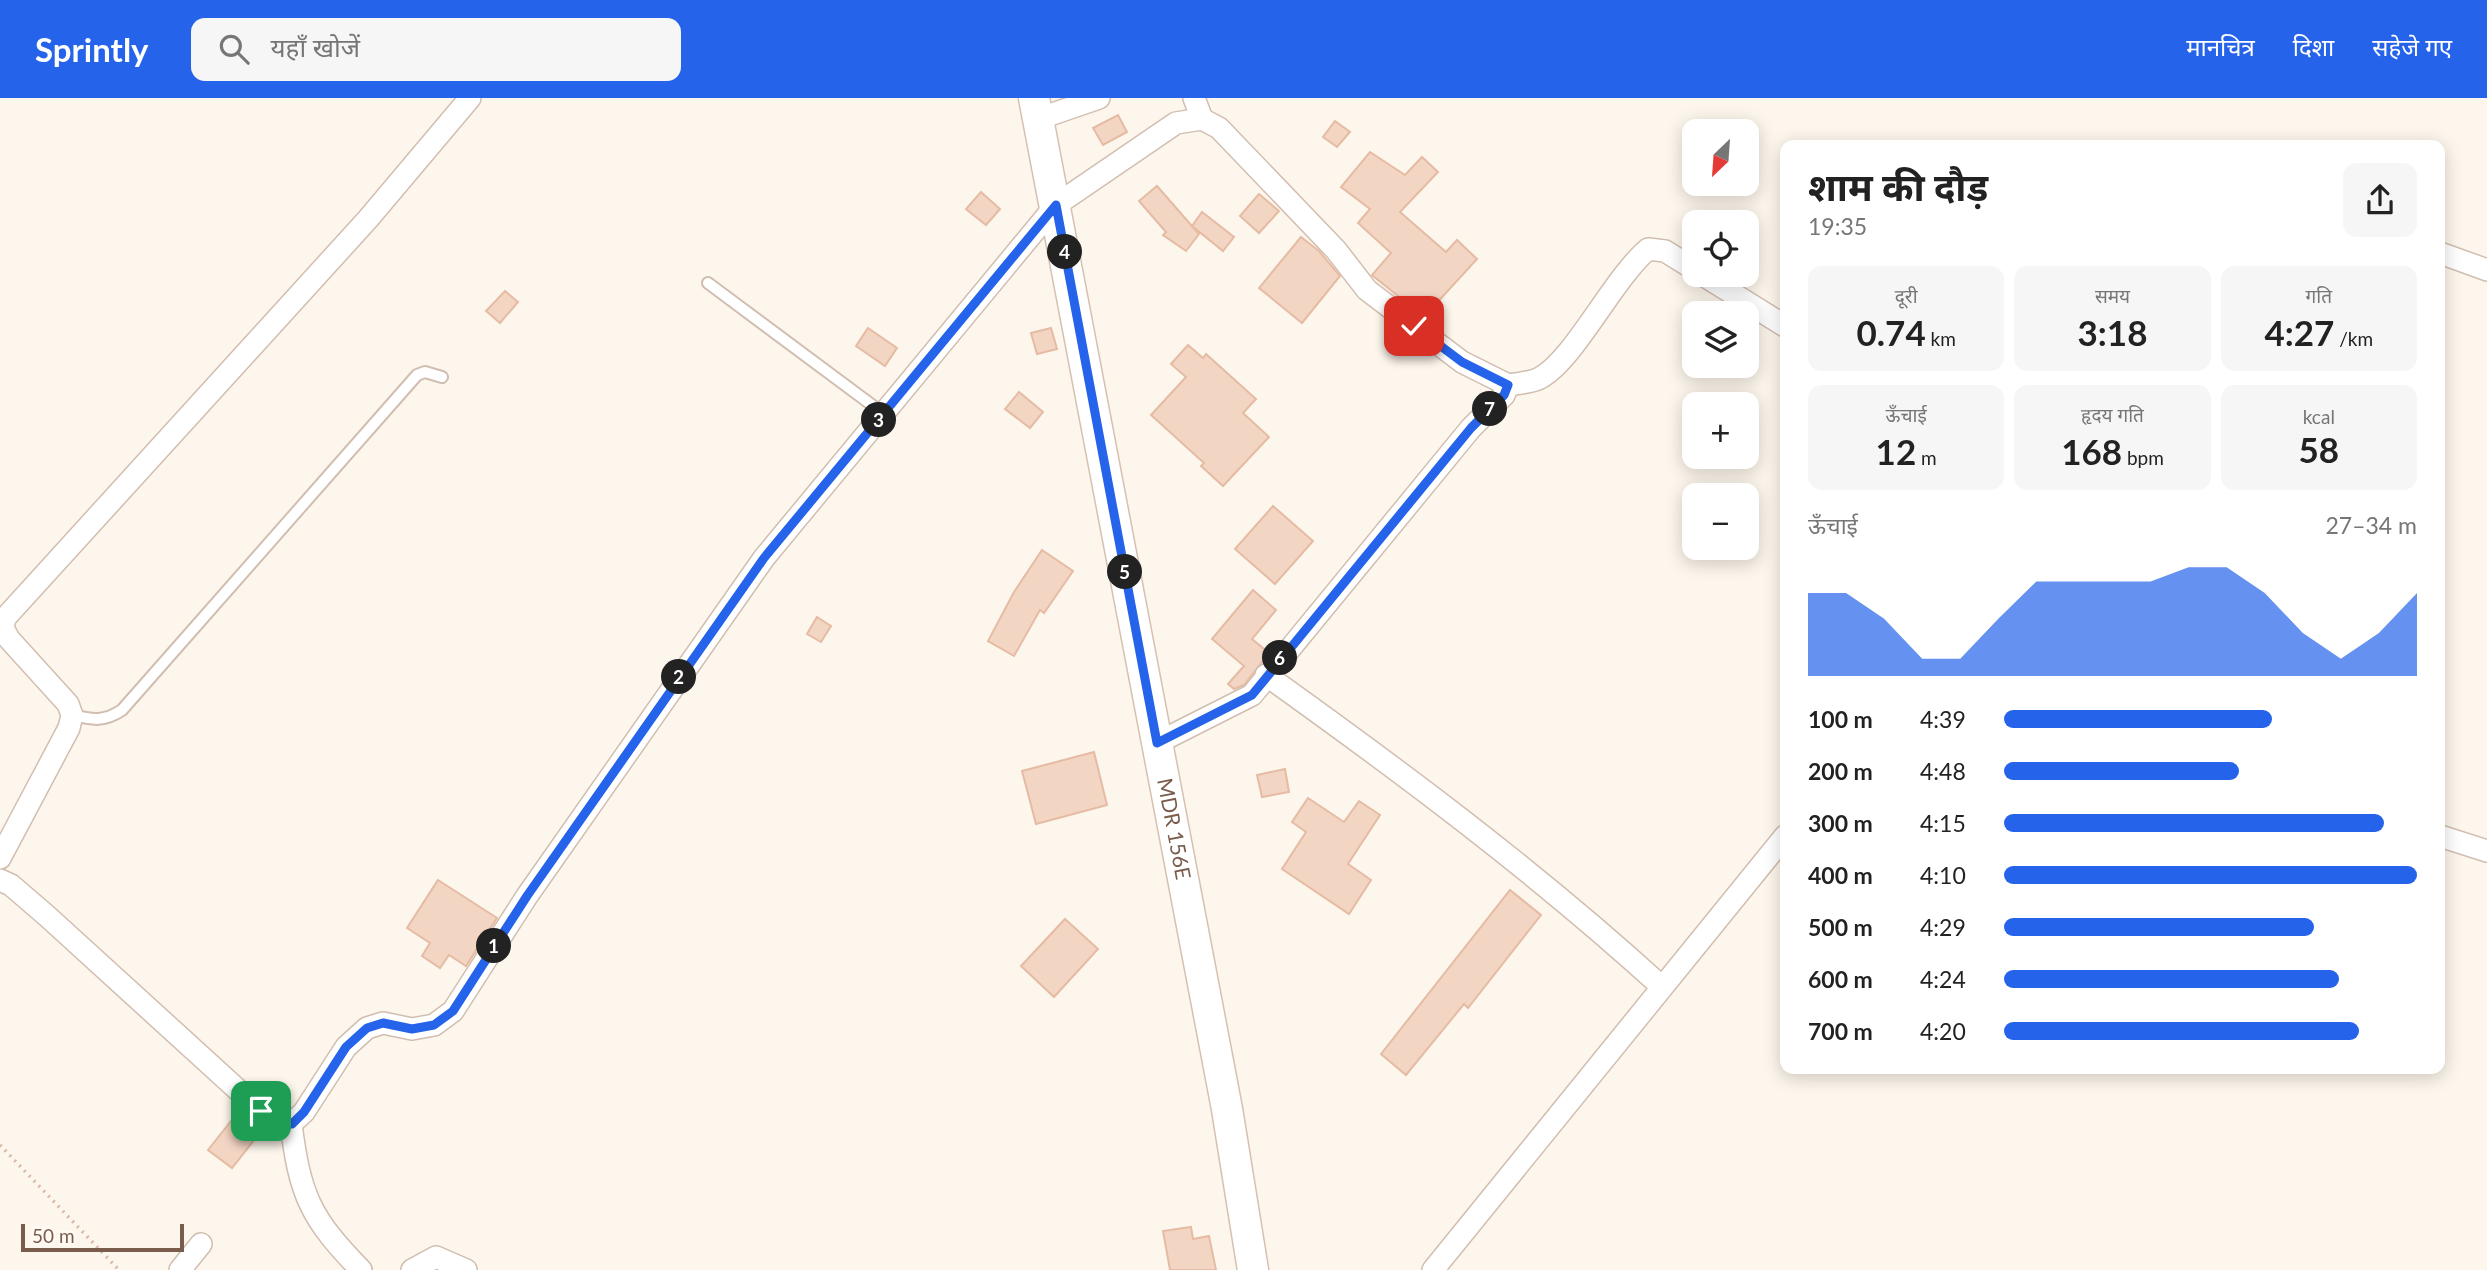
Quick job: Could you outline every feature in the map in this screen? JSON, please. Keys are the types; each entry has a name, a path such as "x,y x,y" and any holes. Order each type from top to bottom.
{"main road":[{"name":"MDR 156E","path":"1036,109 1227,1109 1253,1270"}],"street":[{"path":"0,858 69,728 72,715 68,704 9,639 2,627 5,618 368,219 470,98"},
{"path":"1036,109 1099,98"},
{"path":"1194,98 1202,119"},
{"path":"292,1124 304,1112 346,1047 367,1028 383,1023 412,1029 434,1025 453,1011 527,896 764,558 1056,205 1176,123 1202,119 1219,128 1336,250 1367,290 1462,362 1508,385 1537,380 1553,370 1604,299 1648,249 1665,251 1682,262"},
{"path":"2445,255 2487,270"},
{"path":"1722,287 1780,323"},
{"path":"1157,743 1229,709 1252,695 1471,428 1504,395 1508,385"},
{"path":"1266,675 1434,796 1662,987"},
{"path":"2445,838 2487,851"},
{"path":"1433,1270 1780,842"},
{"path":"0,880 11,885 47,916 261,1111 276,1122 292,1124"},
{"path":"292,1124 298,1172 307,1201 334,1242 360,1270"},
{"path":"180,1270 201,1244"},
{"path":"412,1270 436,1257 466,1270"}],"lane":[{"path":"708,283 884,414"},
{"path":"72,715 98,721 110,718 122,710 417,375 425,372 442,377"}],"path":[{"path":"0,1145 120,1270"}],"building":[{"path":"1118,115 1127,132 1103,145 1093,128"},
{"path":"1335,121 1350,132 1337,147 1323,137"},
{"path":"1370,152 1405,175 1422,157 1438,172 1400,212 1446,252 1457,240 1477,259 1424,317 1372,275 1391,253 1358,223 1370,209 1341,187"},
{"path":"1157,186 1199,234 1186,251 1163,235 1166,232 1139,201"},
{"path":"981,192 1000,209 986,225 966,209"},
{"path":"1259,194 1279,211 1259,233 1240,216"},
{"path":"1202,212 1234,237 1223,251 1192,226"},
{"path":"1301,237 1319,251 1340,276 1302,323 1259,288"},
{"path":"505,291 518,302 500,323 486,311"},
{"path":"868,328 897,348 885,366 856,346"},
{"path":"1051,328 1057,349 1037,354 1031,333"},
{"path":"1188,345 1203,358 1206,354 1256,399 1243,413 1269,437 1223,486 1201,466 1204,463 1151,415 1186,377 1171,364"},
{"path":"1019,392 1043,412 1030,428 1005,409"},
{"path":"1273,506 1313,541 1275,584 1235,549"},
{"path":"1042,550 1073,571 1044,613 1040,610 1014,656 988,641 1014,592"},
{"path":"1253,590 1276,610 1252,639 1269,653 1244,685 1234,689 1228,684 1244,666 1212,639"},
{"path":"817,617 831,626 821,642 807,634"},
{"path":"1094,752 1107,805 1036,824 1022,771"},
{"path":"1285,769 1289,792 1262,797 1257,775"},
{"path":"1308,798 1344,822 1359,801 1380,815 1348,864 1371,880 1349,914 1282,869 1306,832 1292,822"},
{"path":"438,880 497,918 466,966 449,955 440,968 422,956 430,943 407,928"},
{"path":"1510,890 1541,915 1468,1008 1464,1004 1406,1075 1381,1054"},
{"path":"1065,919 1098,949 1054,997 1021,966"},
{"path":"239,1111 262,1130 232,1168 208,1150"},
{"path":"1191,1227 1193,1239 1209,1236 1216,1270 1170,1270 1163,1231"}],"route":[{"path":"261,1111 276,1122 292,1124 304,1112 346,1047 367,1028 383,1023 412,1029 434,1025 453,1011 527,896 764,558 1056,205 1157,743 1229,709 1252,695 1471,428 1504,395 1508,385 1462,362 1414,326"}]}
